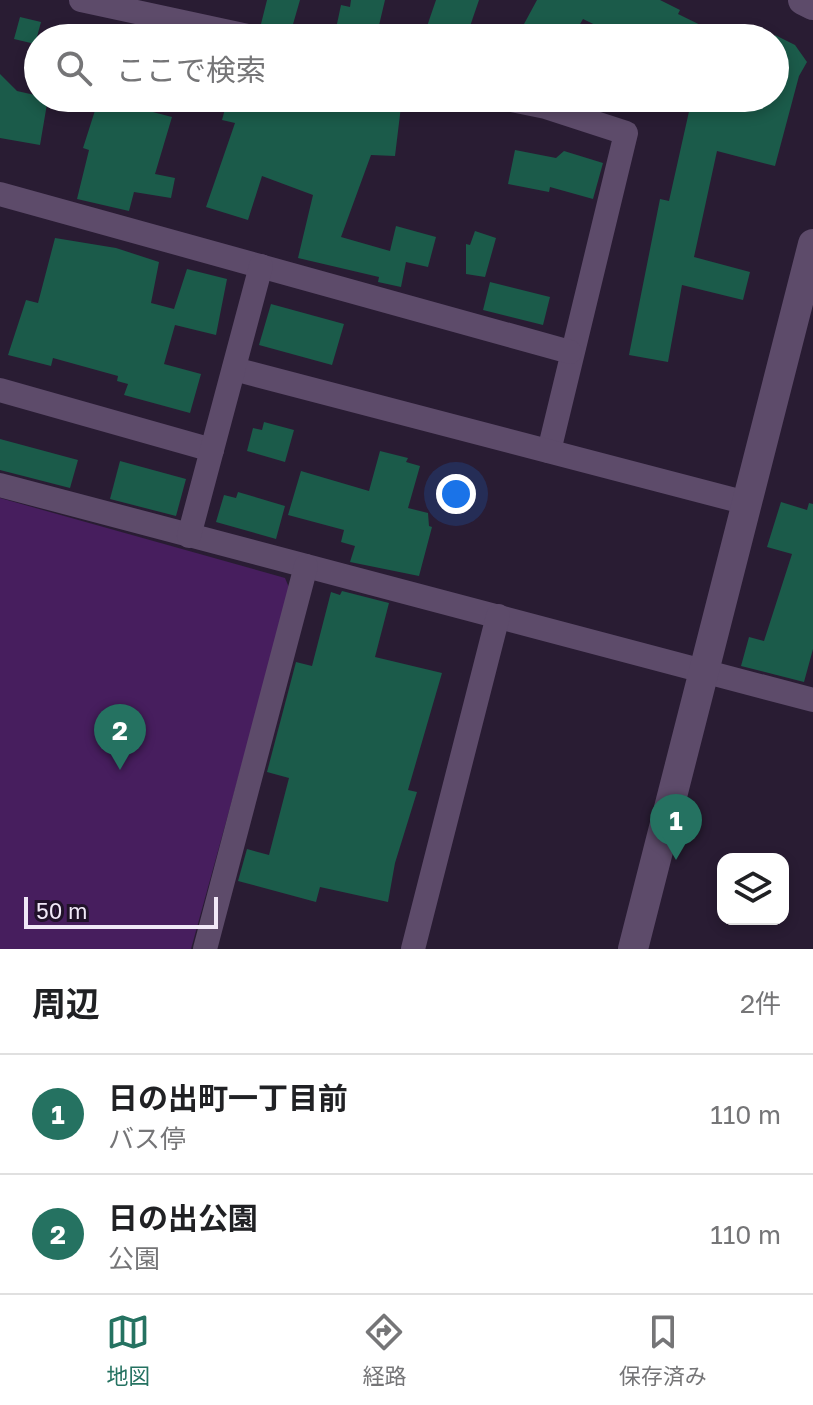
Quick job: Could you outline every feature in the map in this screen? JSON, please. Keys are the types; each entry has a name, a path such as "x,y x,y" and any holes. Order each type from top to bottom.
{"street":[{"path":"81,0 192,24"},
{"path":"803,0 813,5"},
{"path":"549,451 570,352 626,133 561,112"},
{"path":"0,194 570,352"},
{"path":"633,949 812,248"},
{"path":"189,536 261,266"},
{"path":"234,369 747,503"},
{"path":"0,390 212,450"},
{"path":"0,485 813,700"},
{"path":"205,949 306,566"},
{"path":"413,949 498,616"}],"shaded area":[{"path":"0,498 285,578 290,590 191,949 0,949"}],"building":[{"path":"267,0 300,0 293,24 261,24"},
{"path":"351,0 385,0 379,24 337,24 341,5 350,7"},
{"path":"436,0 479,0 471,24 428,24"},
{"path":"537,0 660,0 698,24 593,24 583,19 580,24 524,24"},
{"path":"20,17 41,22 24,24 24,41 14,39"},
{"path":"789,42 795,45 807,62 799,76 775,166 717,151 694,257 750,272 743,300 682,285 668,362 629,355 660,199 669,201 689,112 789,112"},
{"path":"0,74 17,91 24,93 24,112 46,112 40,145 0,138"},
{"path":"95,112 153,112 172,117 155,174 175,178 171,198 134,192 129,211 77,199 89,150 83,148"},
{"path":"224,112 400,112 395,156 371,155 341,237 390,251 396,226 436,237 428,267 406,262 401,287 378,282 379,277 298,258 313,195 262,176 248,220 206,207 235,123 222,120"},
{"path":"515,150 556,158 564,151 603,163 593,199 550,187 549,192 508,184"},
{"path":"475,231 496,238 485,277 466,274 466,244 470,245"},
{"path":"55,238 116,248 159,262 151,303 174,309 187,269 227,279 216,335 175,325 164,364 201,374 190,413 124,395 128,384 117,381 118,376 53,358 51,366 8,355 26,300 38,303"},
{"path":"490,282 550,297 543,325 483,310"},
{"path":"271,304 344,324 332,365 259,345"},
{"path":"264,422 294,430 285,462 247,451 253,428 262,430"},
{"path":"0,439 78,460 70,488 0,470"},
{"path":"380,451 408,458 406,462 420,466 408,508 428,513 429,526 432,527 419,576 350,562 355,546 341,542 344,530 288,515 301,471 369,491"},
{"path":"120,461 186,479 176,516 110,499"},
{"path":"238,492 285,506 276,539 216,522 224,495 236,498"},
{"path":"781,502 807,510 809,503 813,504 813,649 804,682 741,666 749,637 764,641 792,554 767,547"},
{"path":"342,591 389,603 375,657 442,673 408,790 417,792 395,863 388,902 320,887 316,902 238,881 247,849 269,855 289,778 267,772 296,662 312,666 331,592 340,595"}],"place":[{"name":"日の出公園","path":"120,770"},
{"name":"日の出町一丁目前","path":"676,860"}]}
